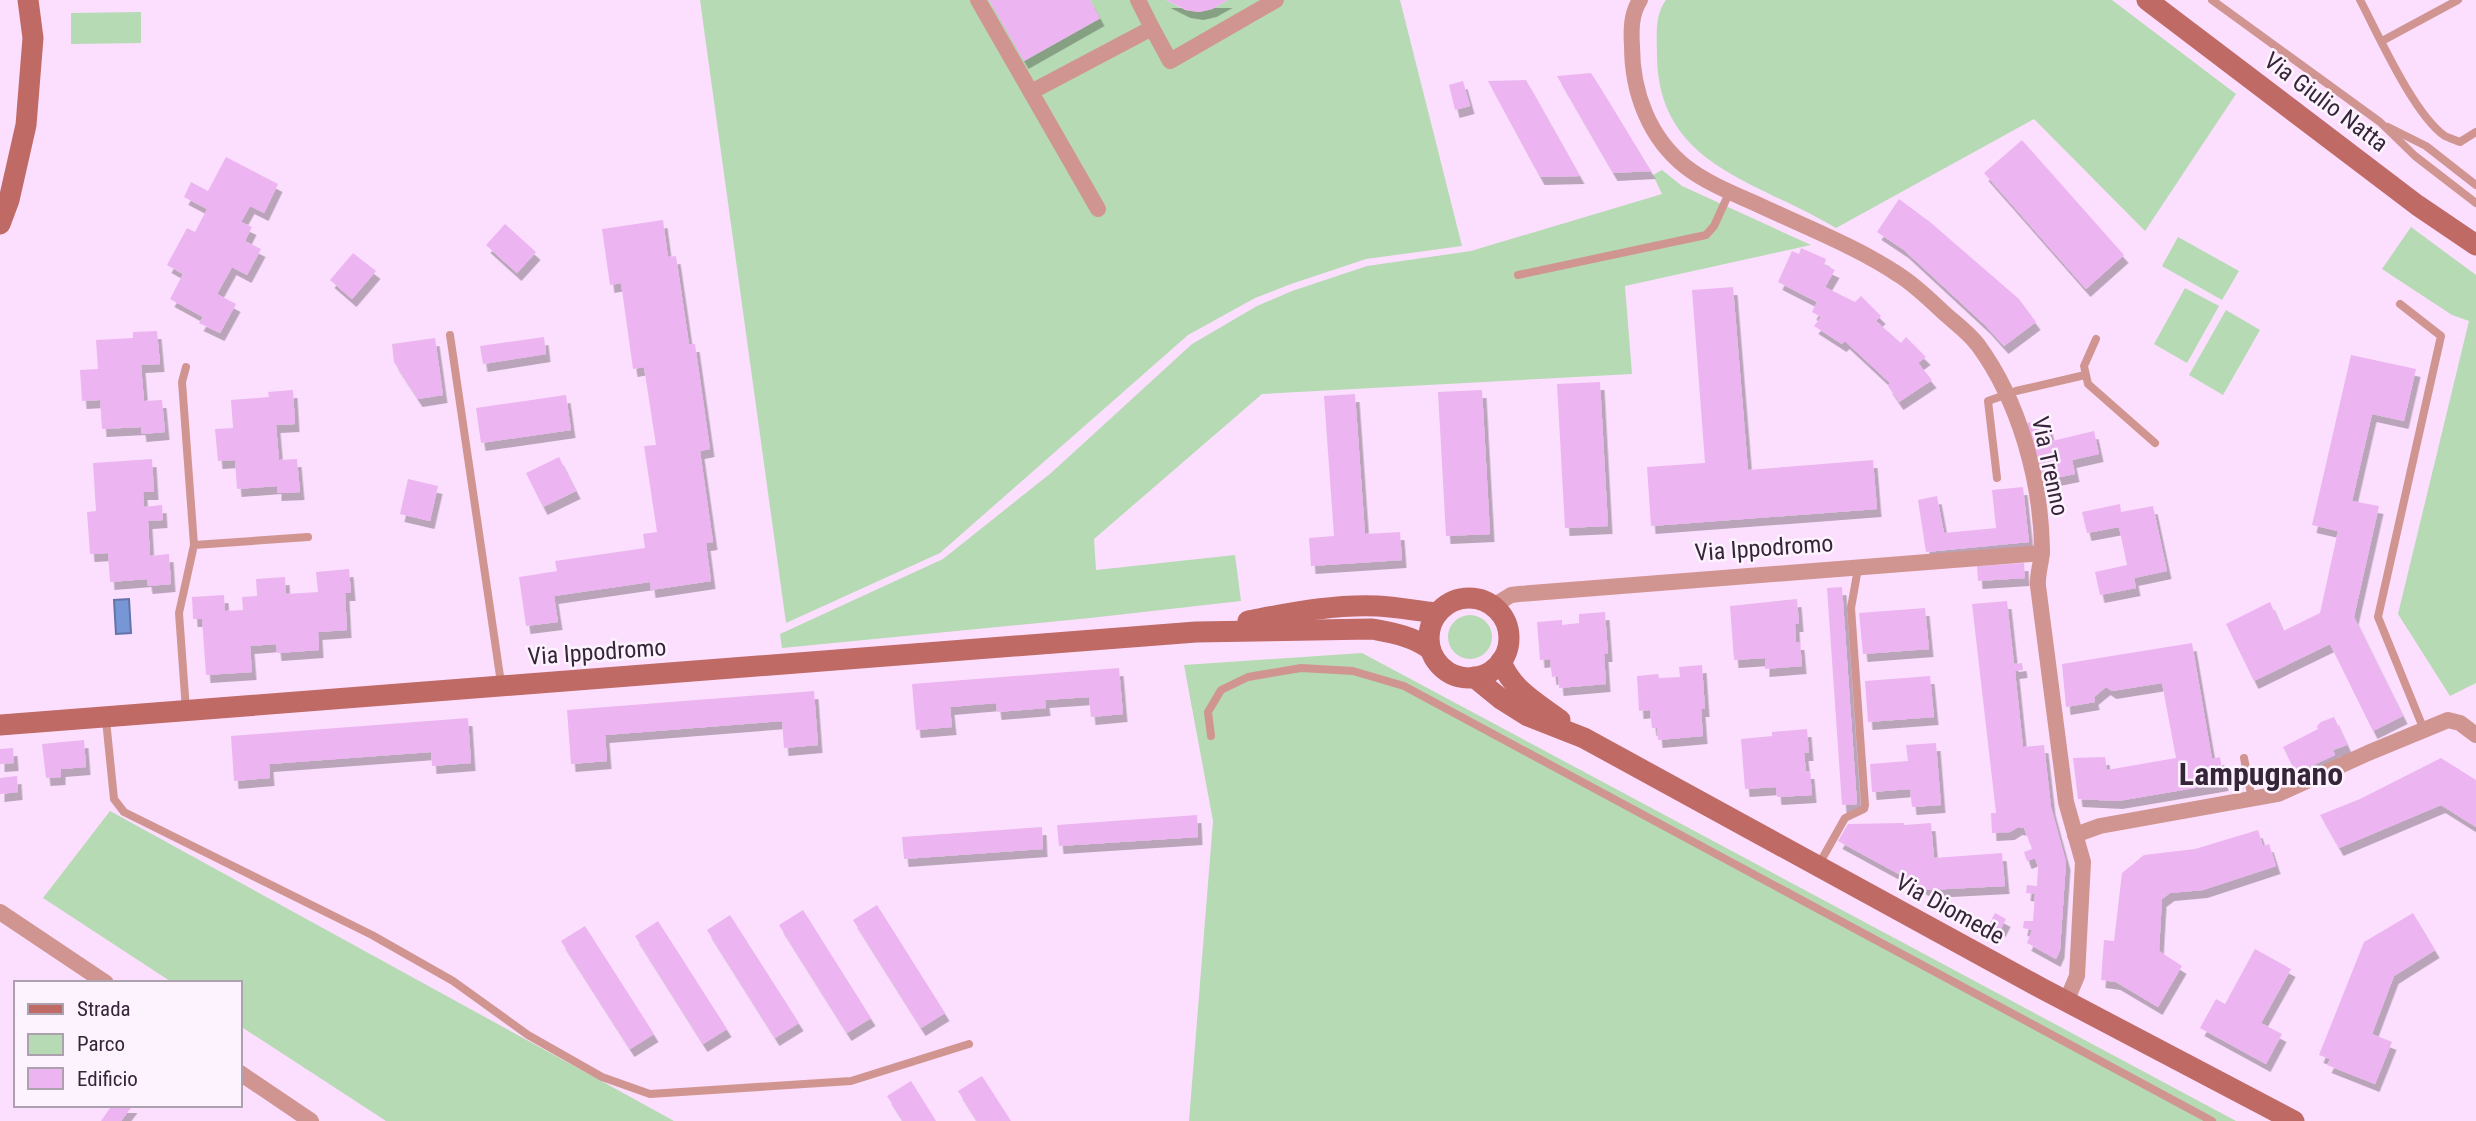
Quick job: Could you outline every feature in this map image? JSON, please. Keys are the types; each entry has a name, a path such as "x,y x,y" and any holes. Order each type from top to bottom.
{"street":[{"path":"0,224 9,200 26,125 33,38 28,0"},
{"path":"978,0 1098,209"},
{"path":"1138,0 1170,61 1276,0"},
{"name":"Via Trenno","path":"1640,0 1633,17 1632,63 1640,103 1648,121 1667,148 1683,165 1730,191 1824,235 1906,279 1968,334 1986,357 2018,417 2034,485 2042,553 2038,586 2066,802 2083,862 2077,976 2066,1002"},
{"name":"Via Giulio Natta","path":"2147,0 2446,225 2476,243"},
{"path":"1031,92 1152,28"},
{"name":"Via Ippodromo","path":"1493,606 1519,594 2042,553"},
{"path":"1466,598 1493,606 1503,618 1508,632 1508,647 1502,661 1491,671 1474,677 1460,677 1447,671 1430,649 1430,630 1437,613 1448,604 1466,598"},
{"name":"Via Ippodromo","path":"1196,632 1304,610 1378,606 1437,613"},
{"name":"Via Ippodromo","path":"1,725 1196,632 1372,629 1412,638 1430,649"},
{"name":"Via Diomede","path":"1502,661 1508,677 1515,685 1584,738"},
{"name":"Via Diomede","path":"1474,677 1528,716 1584,738 2066,1002 2294,1121"},
{"path":"2075,835 2100,826 2252,799 2290,789 2368,752 2448,720 2460,723 2476,735"},
{"path":"0,912 103,981"},
{"path":"242,1074 311,1121"}],"lane":[{"path":"2212,0 2380,122 2415,156 2476,203"},
{"path":"2360,0 2407,88 2429,120 2445,136 2460,142 2476,132"},
{"path":"2382,41 2458,0"},
{"path":"2380,122 2426,146 2476,185"},
{"path":"1518,275 1706,235 1714,226 1730,191"},
{"path":"2400,304 2441,336 2378,617 2424,730"},
{"path":"450,335 502,686"},
{"path":"2096,339 2084,366 2088,384 2155,443"},
{"path":"186,367 182,382 194,545 179,613 187,710"},
{"path":"1997,478 1988,401 2085,375"},
{"path":"194,545 307,537"},
{"path":"1818,867 1845,818 1864,809 1865,805 1851,608 1857,574"},
{"path":"1211,736 1208,712 1222,690 1248,677 1301,668 1353,671 1404,686 2212,1121"},
{"path":"106,717 114,799 124,812 404,952 453,981 528,1035 602,1077 650,1094 851,1081 969,1044"},
{"path":"2244,758 2252,799"}],"green space":[{"path":"700,0 989,0 1024,61 1100,19 1090,0 1166,0 1185,10 1199,12 1212,9 1228,0 1400,0 1462,246 1366,259 1255,298 1188,335 940,553 786,623"},
{"path":"1666,0 2112,0 2236,94 2145,231 2034,119 1836,228 1718,166 1694,147 1675,124 1662,94 1657,57 1658,20"},
{"path":"141,12 141,43 71,44 71,13"},
{"path":"1662,170 1682,186 1811,245 1625,286 1632,374 1262,394 1094,539 1096,570 1235,555 1241,601 782,648 780,634 943,559 1051,473 1192,344 1257,306 1292,291 1367,266 1471,251 1662,194 1653,175"},
{"path":"2411,227 2476,275 2476,683 2450,696 2398,614 2469,321 2452,315 2382,269"},
{"path":"2178,237 2239,271 2222,300 2162,266"},
{"path":"2185,288 2219,306 2187,363 2154,344"},
{"path":"2226,310 2260,330 2223,395 2189,375"},
{"path":"1470,615 1486,621 1492,637 1486,653 1470,659 1454,653 1448,637 1454,621"},
{"path":"1362,653 2236,1121 1189,1121 1213,821 1184,665"},
{"path":"110,811 674,1121 386,1121 242,1027 242,981 170,981 43,898"}],"water":[{"path":"129,599 131,633 116,634 114,600"}],"building":[{"path":"989,0 1090,0 1100,18 1024,61"},
{"path":"1166,0 1228,0 1212,9 1199,12 1186,10"},
{"path":"1591,73 1651,171 1613,173 1557,76"},
{"path":"1526,80 1580,176 1540,177 1488,81"},
{"path":"1463,81 1470,106 1455,110 1449,85"},
{"path":"2022,140 2124,255 2086,289 1984,173"},
{"path":"226,157 278,184 264,213 250,206 241,222 252,227 245,241 261,249 247,275 232,267 217,294 236,304 220,333 199,323 203,317 170,299 183,274 167,265 187,228 195,232 207,209 184,197 191,182 208,191"},
{"path":"1899,199 1930,222 2019,299 2036,322 2004,346 1904,250 1877,232"},
{"path":"663,220 668,257 676,256 689,344 695,344 710,449 700,451 713,542 706,543 711,581 651,590 650,582 554,596 558,622 526,626 519,577 557,571 555,561 645,548 643,534 657,532 644,446 656,445 644,367 633,369 621,283 610,285 602,229"},
{"path":"505,224 536,252 517,273 486,245"},
{"path":"1801,248 1826,259 1824,265 1835,270 1825,287 1855,302 1861,296 1881,316 1876,321 1901,343 1906,337 1926,357 1918,363 1932,380 1899,402 1888,386 1890,383 1845,341 1842,344 1814,326 1821,317 1812,312 1817,302 1778,282 1792,251 1799,254"},
{"path":"353,253 376,271 352,299 330,280"},
{"path":"1733,287 1748,470 1873,460 1877,509 1651,526 1647,467 1705,463 1692,290"},
{"path":"157,331 160,364 141,365 144,401 162,400 165,432 142,434 141,427 102,429 100,400 82,401 80,370 98,369 96,340 133,338 133,332"},
{"path":"544,337 546,354 483,364 480,346"},
{"path":"435,338 443,395 418,399 394,362 392,344"},
{"path":"2351,355 2416,369 2404,421 2372,414 2352,501 2379,506 2354,617 2403,716 2373,731 2330,644 2254,681 2226,624 2270,602 2283,631 2320,613 2338,531 2312,525"},
{"path":"1600,382 1608,526 1565,528 1557,384"},
{"path":"293,390 295,424 276,425 279,460 297,459 300,492 277,493 277,486 237,489 235,460 218,461 215,429 233,428 231,400 269,397 268,392"},
{"path":"1482,390 1490,534 1446,536 1438,392"},
{"path":"1355,394 1365,534 1400,532 1402,560 1311,566 1309,538 1334,536 1324,396"},
{"path":"566,395 571,430 481,443 476,408"},
{"path":"2046,418 2052,441 2094,431 2099,454 2072,460 2075,474 2041,481 2027,423"},
{"path":"559,457 576,491 543,507 526,473"},
{"path":"152,459 154,492 143,492 144,507 162,505 163,520 148,521 150,556 169,554 171,584 148,586 147,579 110,582 108,553 90,554 87,512 96,511 93,463"},
{"path":"408,479 438,486 430,521 400,514"},
{"path":"2023,487 2029,542 1926,552 1918,500 1937,496 1944,533 1996,528 1992,490"},
{"path":"2120,504 2121,512 2153,506 2167,571 2134,578 2136,588 2100,595 2095,572 2127,565 2119,527 2087,533 2082,512"},
{"path":"2024,563 2025,578 1978,581 1977,566"},
{"path":"349,569 351,593 345,593 347,630 318,632 319,650 277,653 276,644 250,646 252,672 206,675 202,619 193,619 192,597 224,595 225,611 243,610 242,597 257,596 256,579 285,577 286,594 318,592 316,572"},
{"path":"1842,587 1857,804 1842,805 1827,588"},
{"path":"1797,599 1799,624 1795,624 1796,642 1800,642 1802,666 1765,669 1765,658 1734,660 1730,606"},
{"path":"2007,601 2014,664 2022,663 2023,670 2015,671 2023,747 2044,745 2051,807 2066,862 2060,950 2056,959 2027,943 2032,930 2023,928 2024,921 2033,921 2035,894 2026,893 2027,885 2037,886 2038,867 2035,858 2027,861 2024,852 2032,849 2024,828 1992,833 1991,813 1996,813 1972,604"},
{"path":"1925,608 1929,649 1863,654 1859,613"},
{"path":"1605,612 1608,654 1604,654 1606,684 1559,688 1558,676 1552,677 1550,659 1540,660 1537,622 1562,620 1562,625 1579,623 1579,614"},
{"path":"2192,643 2212,759 2220,757 2224,783 2118,801 2078,799 2073,758 2105,757 2107,770 2176,758 2162,683 2112,691 2106,687 2094,697 2095,702 2066,707 2062,664"},
{"path":"1702,665 1705,709 1701,709 1703,736 1658,740 1657,728 1652,728 1650,710 1639,711 1637,676 1658,674 1659,678 1680,677 1679,667"},
{"path":"1119,668 1123,714 1091,717 1089,697 1045,700 1046,708 997,712 996,703 950,707 952,727 916,730 912,684"},
{"path":"1930,676 1934,717 1868,722 1865,681"},
{"path":"814,691 818,745 784,748 782,721 605,735 607,761 571,764 567,710"},
{"path":"2334,717 2347,745 2333,750 2335,755 2296,773 2283,747 2318,729 2317,726 2321,722"},
{"path":"468,718 471,763 432,766 431,752 269,764 270,778 234,781 231,736"},
{"path":"1807,729 1809,753 1804,753 1806,771 1810,771 1812,795 1777,797 1776,787 1745,789 1741,739 1772,736 1772,732"},
{"path":"84,740 86,767 61,769 61,777 46,778 42,744"},
{"path":"1936,743 1941,805 1912,807 1910,789 1872,792 1870,764 1908,761 1906,745"},
{"path":"13,748 14,763 0,764 0,749"},
{"path":"2441,758 2476,780 2476,827 2441,805 2339,848 2320,815 2360,799"},
{"path":"17,776 18,792 0,794 0,778"},
{"path":"1197,815 1198,837 1059,846 1057,825"},
{"path":"1931,823 1934,858 2002,853 2005,886 1928,890 1838,841 1848,824"},
{"path":"1042,827 1043,849 904,859 902,837"},
{"path":"2258,830 2263,846 2269,844 2276,866 2203,890 2170,893 2162,899 2159,951 2182,966 2158,1007 2116,982 2101,980 2104,940 2114,941 2122,873 2144,855 2195,849"},
{"path":"877,905 945,1013 921,1028 853,920"},
{"path":"803,910 871,1018 847,1033 779,925"},
{"path":"1995,913 2006,919 2001,929 1990,923"},
{"path":"2413,913 2435,950 2394,976 2372,1034 2392,1042 2375,1084 2327,1065 2330,1059 2319,1055 2364,942"},
{"path":"730,915 799,1023 775,1038 707,930"},
{"path":"658,921 727,1029 703,1044 635,936"},
{"path":"585,926 654,1034 630,1049 561,941"},
{"path":"2255,949 2291,969 2261,1023 2282,1034 2266,1064 2200,1028 2216,999 2225,1004"},
{"path":"982,1076 1011,1121 977,1121 958,1091"},
{"path":"911,1081 936,1121 903,1121 887,1096"},
{"path":"111,1107 132,1107 121,1121 101,1121"}],"district":[{"name":"Lampugnano","path":"2261,774"}]}
